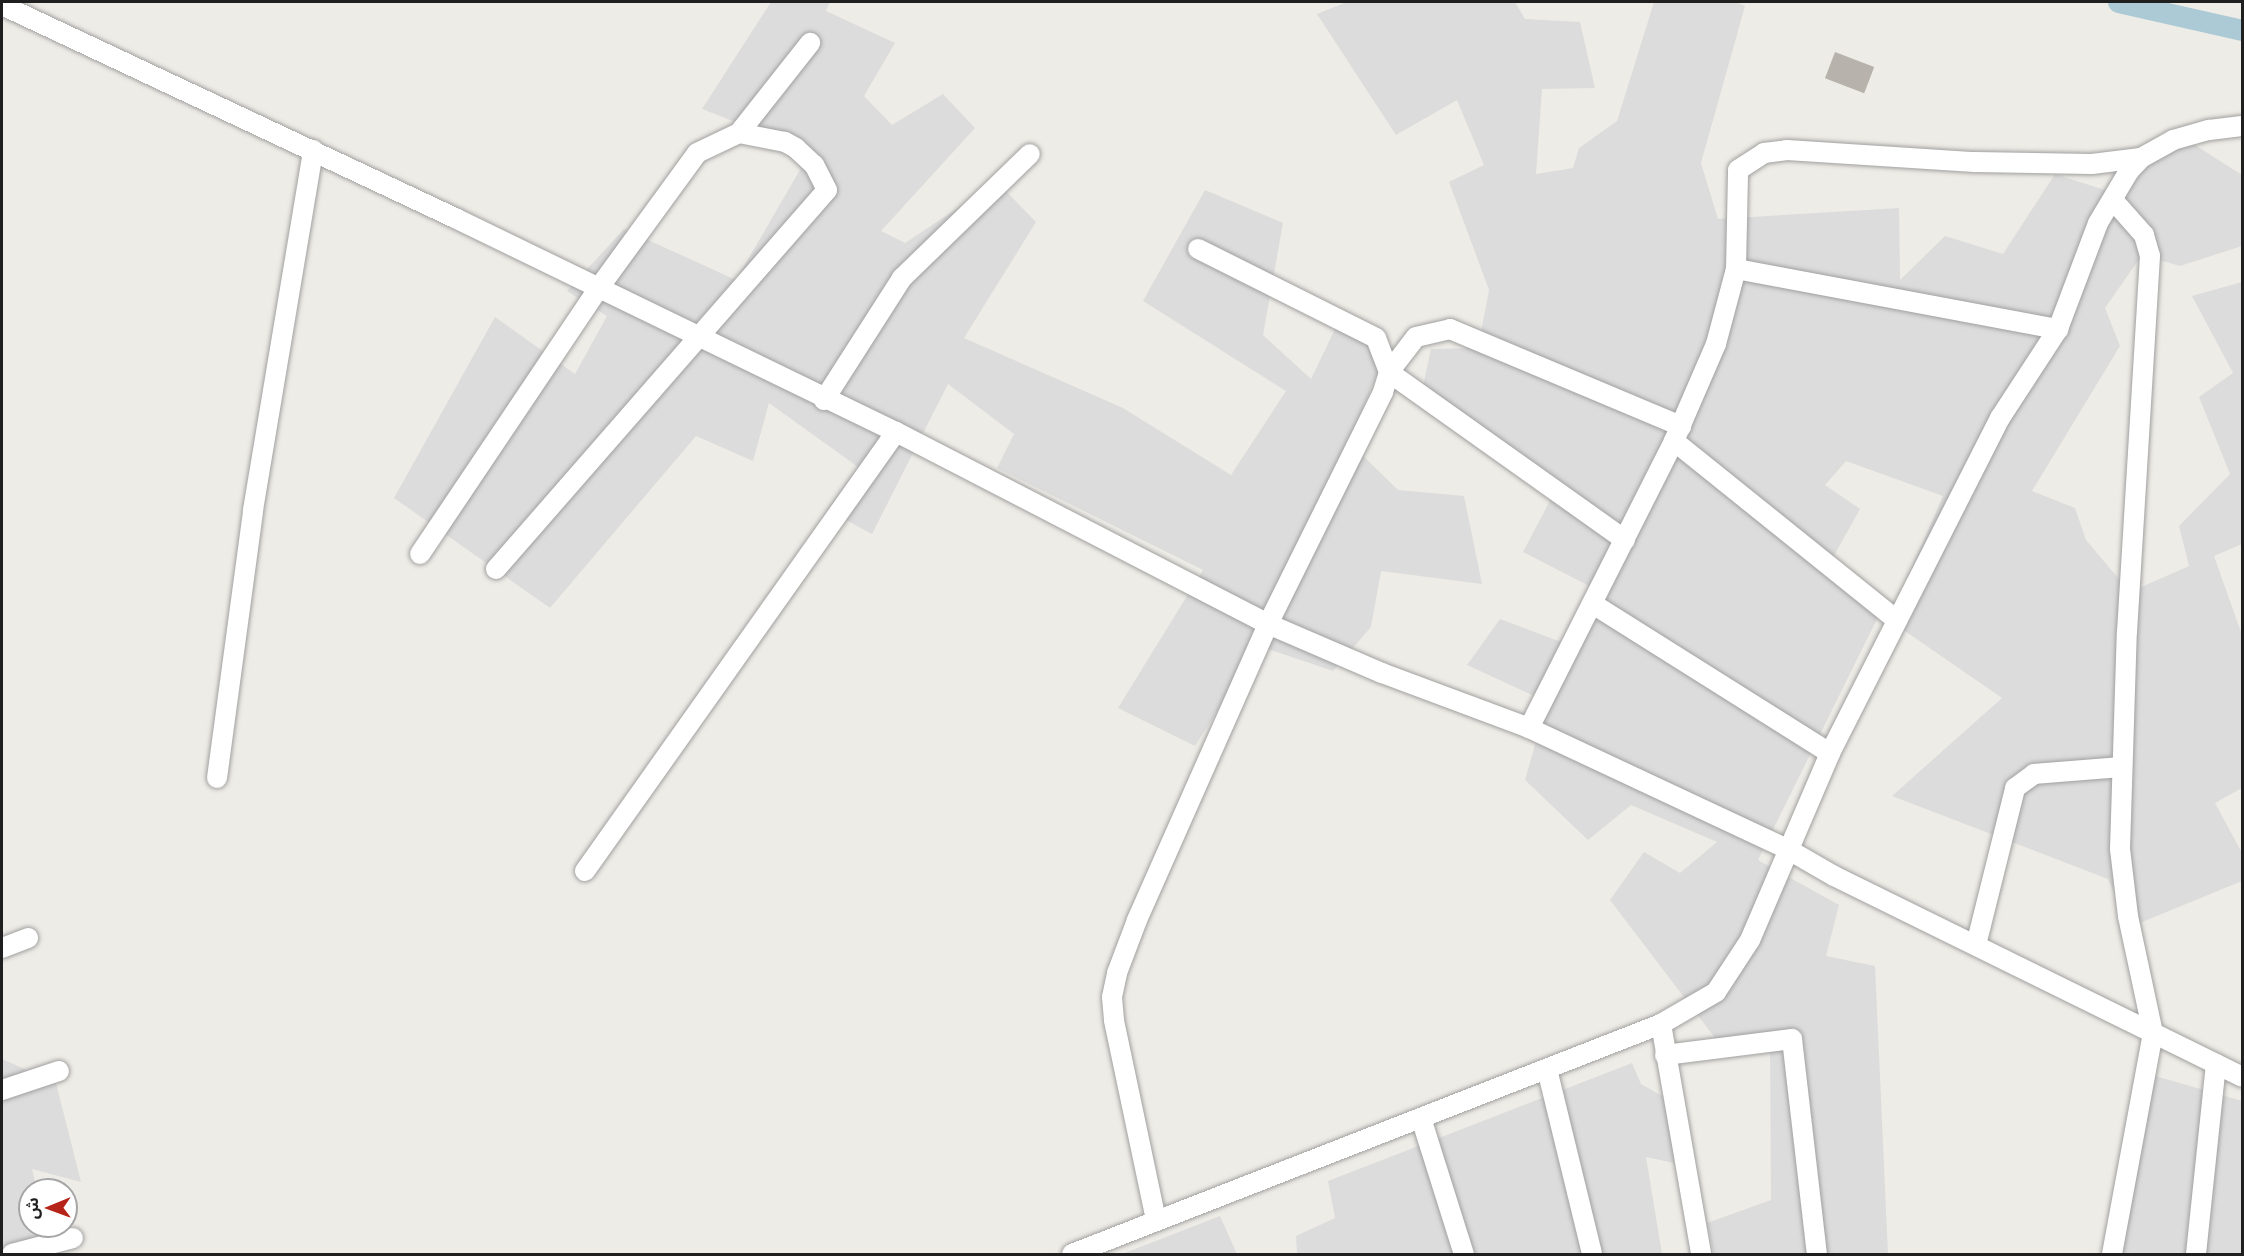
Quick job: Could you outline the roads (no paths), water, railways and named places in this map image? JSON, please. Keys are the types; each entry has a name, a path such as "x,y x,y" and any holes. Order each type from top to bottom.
{"street":[{"path":"2,5 313,150 698,336 824,400 896,432 1268,624 1382,673 1529,728 1789,850 2242,1077"},
{"path":"420,554 598,289 697,153 739,133 810,44"},
{"path":"1529,728 1625,540 1677,433 1716,344 1736,269 1738,170 1764,153 1787,150 1975,162 2092,164 2141,158 2174,140 2209,130 2242,126"},
{"path":"496,569 827,190 814,165 796,148 785,142 739,133"},
{"path":"217,778 253,510 313,150"},
{"path":"824,400 902,279 1030,154"},
{"path":"1072,1254 1661,1024 1716,992 1730,974 1750,940 1830,753 2000,418 2058,329 2098,223 2141,158"},
{"path":"2112,1254 2153,1033 2126,893 2120,849 2121,766 2151,279 2144,235 2113,200"},
{"path":"1198,249 1376,338 1389,372 1625,540"},
{"path":"1736,269 2058,329"},
{"path":"1156,1220 1112,997 1137,920 1268,624 1383,392 1389,372 1416,337 1450,329 1677,433 1897,620"},
{"path":"585,871 896,432"},
{"path":"1593,604 1830,753"},
{"path":"1976,945 2015,788 2034,774 2121,766"},
{"path":"2,948 28,938"},
{"path":"1661,1024 1701,1254"},
{"path":"1665,1055 1792,1039 1817,1254"},
{"path":"2196,1254 2216,1064"},
{"path":"1547,1069 1592,1254"},
{"path":"2,1090 59,1071"},
{"path":"1421,1118 1464,1254"},
{"path":"12,1254 73,1238"}],"waterway":[{"path":"2118,2 2242,30"}]}
